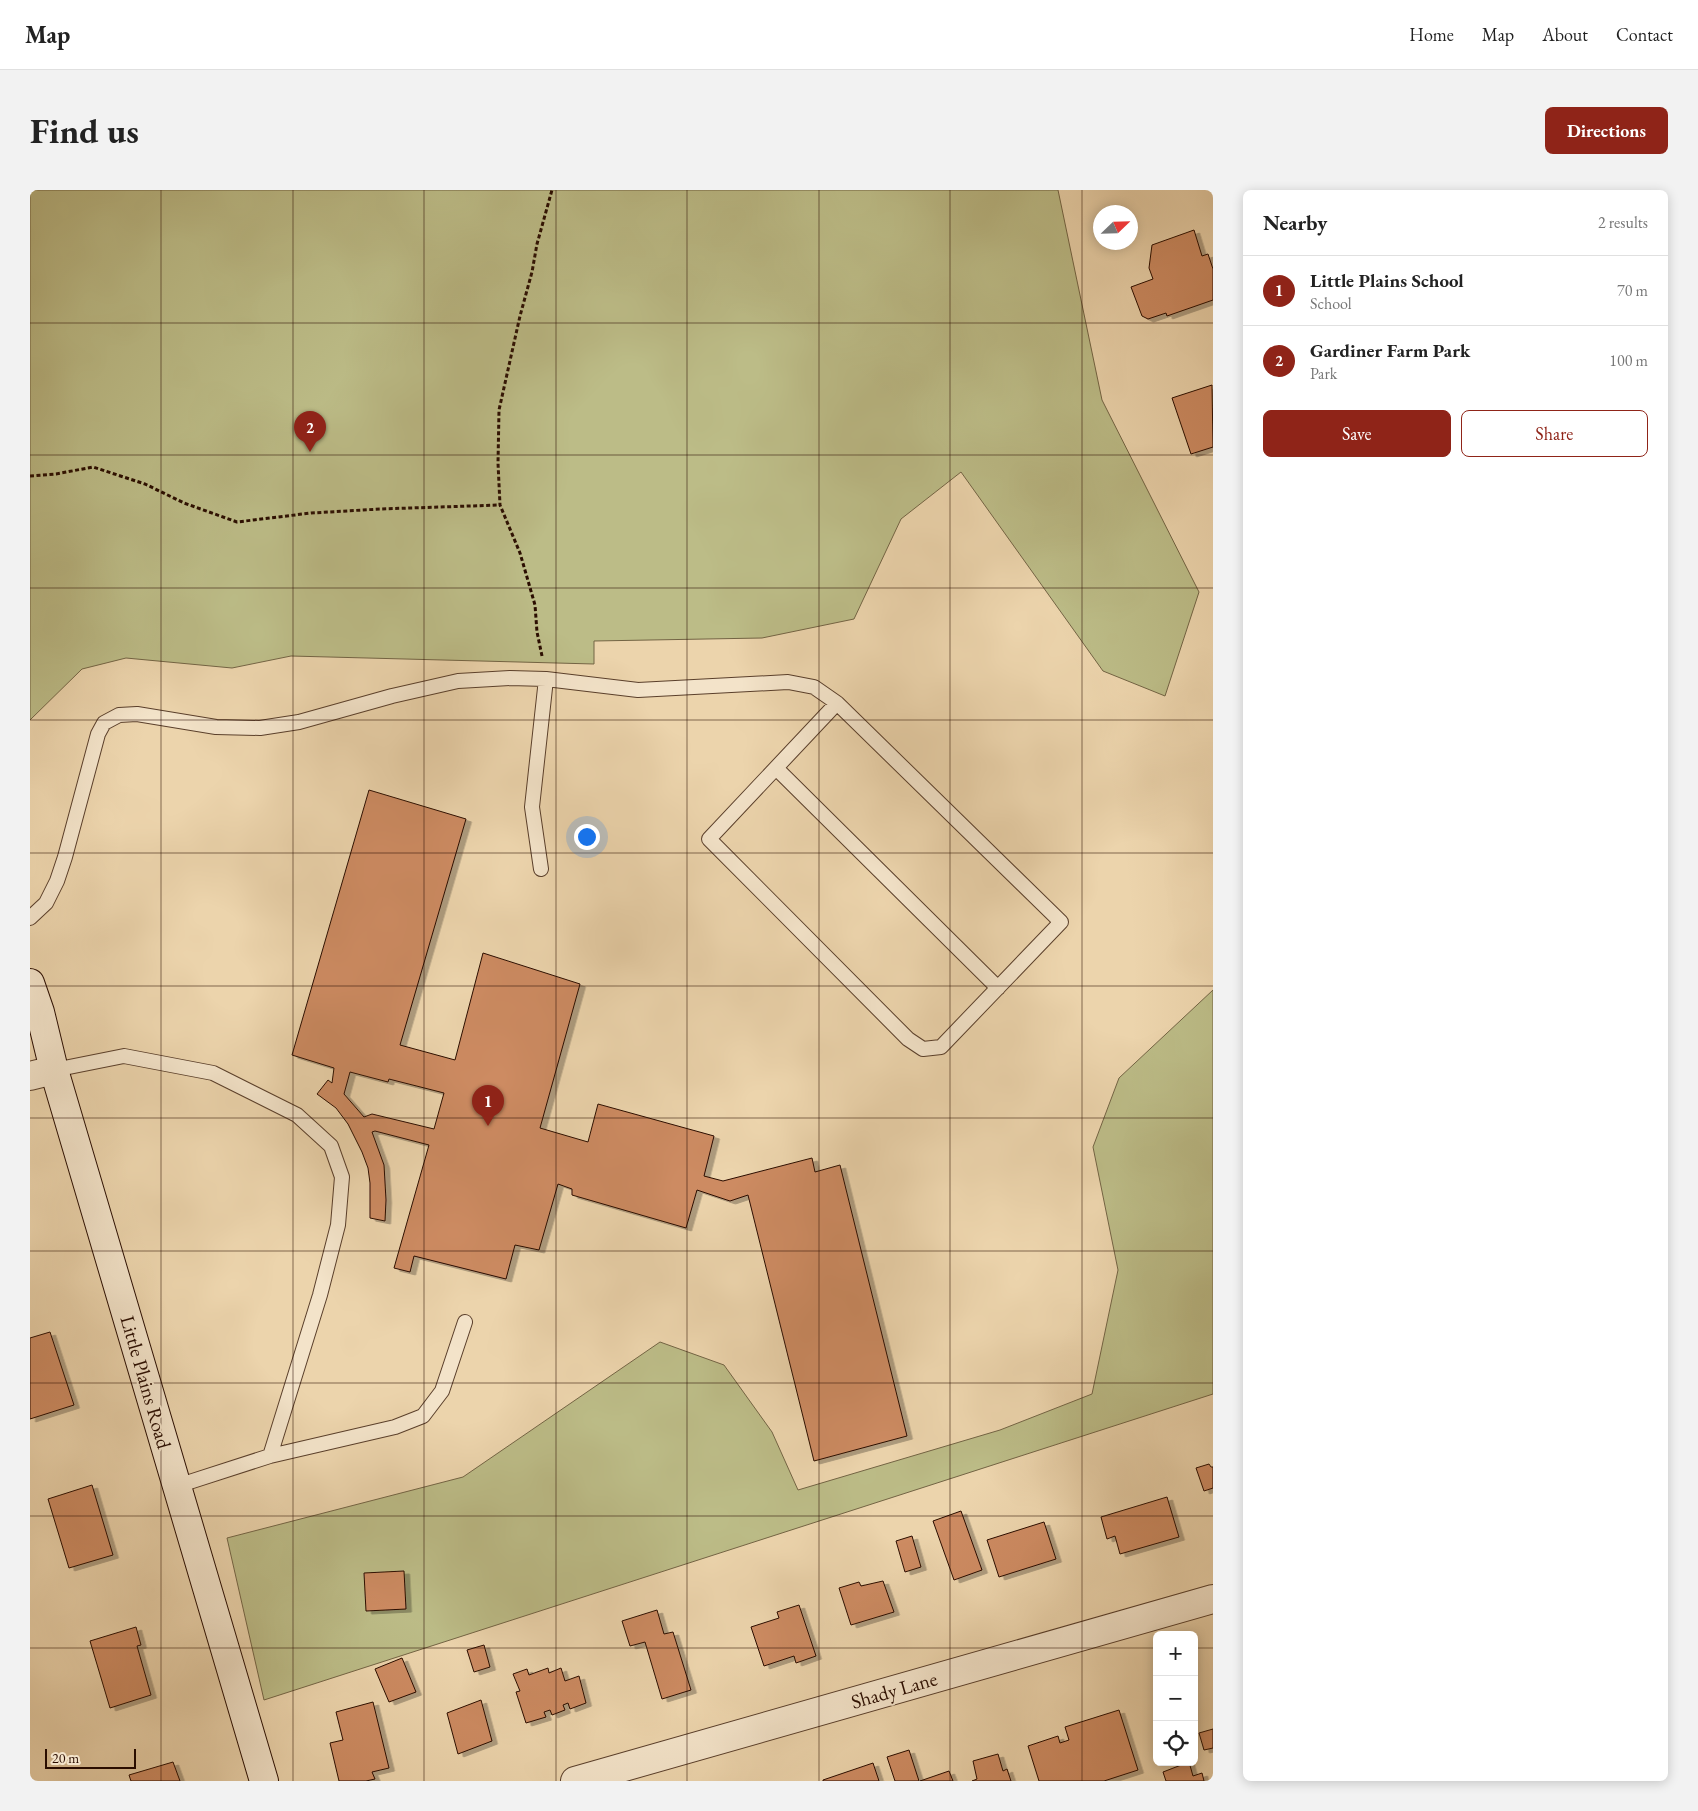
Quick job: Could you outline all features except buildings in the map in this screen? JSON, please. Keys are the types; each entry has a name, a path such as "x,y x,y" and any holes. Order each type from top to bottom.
{"street":[{"name":"Little Plains Road","path":"30,983 40,1012 42,1073 177,1486 264,1781"},
{"name":"Shady Lane","path":"576,1781 1213,1598"}],"lane":[{"path":"30,918 46,903 57,881 98,734 104,724 119,715 137,714 216,727 260,728 299,722 392,696 458,681 510,678 546,679 638,690 788,682 814,687 837,703 1061,922 941,1047 923,1048 908,1039 710,839 837,703"},
{"path":"541,869 532,807 546,679"},
{"path":"776,768 998,988"},
{"path":"42,1073 124,1056 213,1073 297,1115 331,1146 342,1177 338,1225 320,1295 270,1456"},
{"path":"177,1486 270,1456 395,1427 423,1416 442,1390 465,1322"}],"path":[{"path":"546,679 537,632 535,605 520,553 500,505 498,463 499,410 537,244 552,190"},
{"path":"30,476 56,474 93,467 145,484 184,503 238,522 380,509 500,505"}],"green space":[{"path":"30,190 1058,190 1102,400 1199,592 1165,696 1103,671 961,472 901,519 854,619 762,638 594,641 594,664 291,656 232,668 126,658 82,669 30,720"},
{"path":"1213,990 1213,1394 264,1700 227,1538 463,1477 660,1342 724,1365 772,1432 798,1490 1000,1430 1092,1394 1118,1270 1093,1147 1119,1078"}],"place":[{"name":"Gardiner Farm Park","path":"310,452"},
{"name":"Little Plains School","path":"488,1126"}]}
